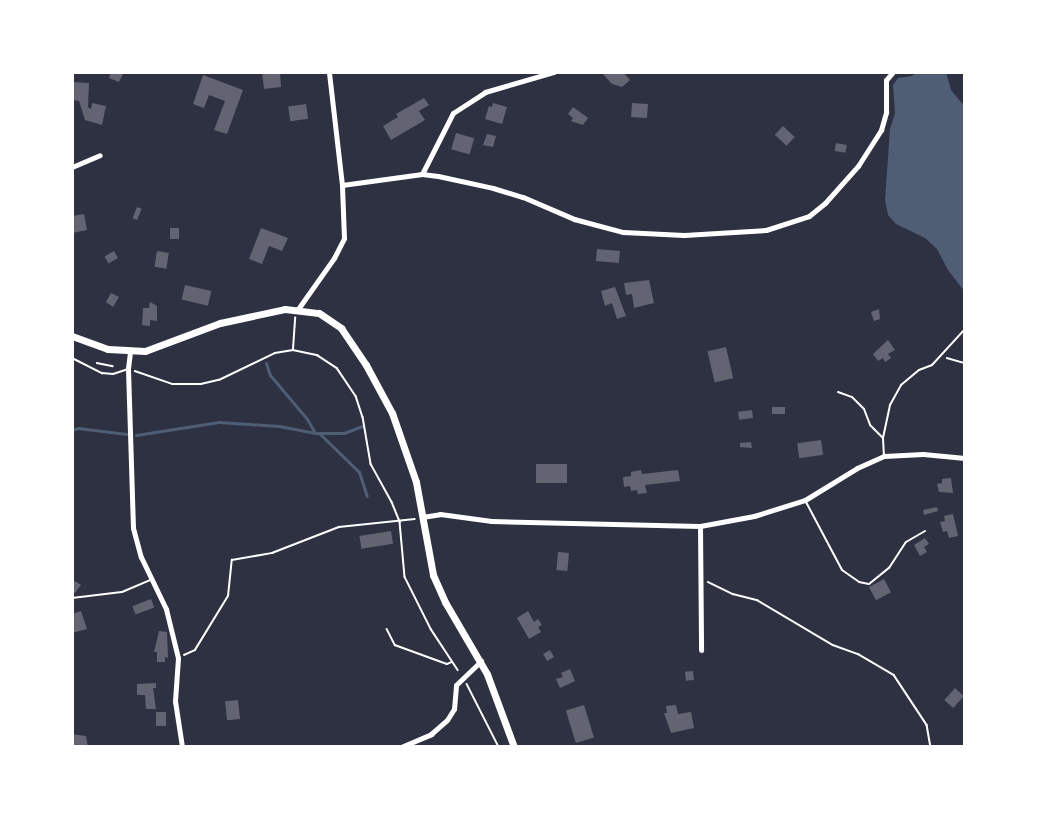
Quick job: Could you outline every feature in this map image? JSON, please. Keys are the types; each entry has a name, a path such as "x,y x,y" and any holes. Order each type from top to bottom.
{"street":[{"path":"298,309 334,258 344,238 342,185 329,72"},
{"path":"422,174 453,113 484,92 554,72"},
{"path":"342,185 422,174 523,196 574,219 623,232 684,235 766,230 809,216 825,203 858,166 881,130 886,112 886,80 893,72"},
{"path":"72,167 100,154"},
{"path":"72,336 108,349 130,352 165,346 210,326 236,318 298,309 319,314 332,321 346,335 366,365 402,436 416,482 429,560 438,589 481,661 514,747"},
{"path":"130,352 128,369 133,528 141,557 166,609 178,658 175,701 182,747"},
{"path":"423,517 440,514 492,521 700,526 754,516 805,500 857,468 884,456 923,454 965,458"},
{"path":"700,526 703,578 701,650"},
{"path":"401,747 431,734 447,720 454,709 456,685 462,676 481,661"}],"lane":[{"path":"884,456 883,438 897,391 919,370 932,365 965,329"},
{"path":"72,358 102,373 112,374 128,369"},
{"path":"838,392 852,397 864,409 870,425 883,438"},
{"path":"805,500 842,570 859,582 869,584 889,568 906,542 925,531"},
{"path":"72,598 122,592 152,579"}],"path":[{"path":"293,350 295,316 298,309"},
{"path":"93,361 128,369 172,384 193,385 219,380 275,353 293,350 306,351 328,360 344,376 356,396 363,417 371,464 400,522 405,577 431,629 462,676 499,747"},
{"path":"941,356 965,363"},
{"path":"178,658 195,650 228,596 232,560 272,553 339,527 400,522 423,517"},
{"path":"703,578 712,586 757,600 833,645 858,654 894,675 927,725 931,747"},
{"path":"387,629 396,645 447,664 453,661"}],"water":[{"path":"917,72 946,72 951,90 965,107 965,292 948,270 937,249 925,238 896,224 888,215 885,200 890,129 895,113 893,85 898,78 912,76"}],"building":[{"path":"111,72 124,72 119,82 109,78"},
{"path":"262,72 280,72 281,87 264,89"},
{"path":"623,72 630,80 622,87 612,84 602,73"},
{"path":"203,75 243,90 227,134 214,130 225,101 209,95 204,108 193,104"},
{"path":"72,82 89,83 88,107 91,109 92,103 106,106 102,125 85,120 79,101 72,100"},
{"path":"424,98 429,105 419,111 425,120 391,140 383,126 398,117 396,114"},
{"path":"493,103 507,107 502,124 485,119 489,106 492,107"},
{"path":"632,103 648,104 647,118 631,117"},
{"path":"306,104 308,119 290,121 288,107"},
{"path":"573,107 588,118 583,125 571,121 573,118 568,114"},
{"path":"783,126 795,137 787,146 775,135"},
{"path":"456,133 474,138 470,155 451,149"},
{"path":"487,134 496,136 493,147 483,145"},
{"path":"836,143 847,145 845,153 835,151"},
{"path":"137,207 142,209 137,220 133,218"},
{"path":"84,214 87,230 72,233 72,216"},
{"path":"170,228 179,228 179,239 170,239"},
{"path":"261,228 288,238 282,251 269,246 262,264 249,259"},
{"path":"597,249 620,251 619,263 596,261"},
{"path":"114,251 118,258 108,263 104,256"},
{"path":"157,251 169,253 166,269 154,267"},
{"path":"649,280 654,303 634,308 632,294 626,295 624,283"},
{"path":"185,285 211,291 208,306 182,300"},
{"path":"615,287 626,316 617,319 612,303 605,306 601,291"},
{"path":"111,293 119,297 113,307 106,302"},
{"path":"150,302 157,306 157,321 150,320 150,326 142,325 143,308 149,308"},
{"path":"879,309 880,319 874,321 871,312"},
{"path":"888,340 895,350 888,354 891,358 885,362 883,358 878,361 873,354"},
{"path":"726,347 733,378 715,382 707,351"},
{"path":"772,407 785,407 785,414 772,414"},
{"path":"752,410 753,418 739,420 738,412"},
{"path":"821,440 823,455 799,458 797,443"},
{"path":"751,442 752,448 740,447 740,443"},
{"path":"536,464 567,464 567,483 536,483"},
{"path":"641,470 642,474 678,470 680,481 645,485 647,493 638,494 637,490 631,491 630,486 624,487 623,477 631,476 631,472"},
{"path":"951,478 953,493 939,492 937,484 942,483 942,479"},
{"path":"937,507 938,511 924,515 923,510"},
{"path":"953,514 958,536 949,538 947,531 943,532 940,522 945,521 944,516"},
{"path":"391,531 393,544 361,549 359,536"},
{"path":"925,538 929,544 924,547 927,552 920,556 914,545"},
{"path":"558,552 569,553 567,571 556,570"},
{"path":"884,579 891,592 876,600 869,587"},
{"path":"73,580 81,585 75,593 72,591"},
{"path":"151,599 154,607 136,615 132,606"},
{"path":"81,611 87,629 72,633 72,614"},
{"path":"528,611 534,622 538,619 542,625 538,627 541,632 529,639 517,618"},
{"path":"159,631 167,632 168,658 165,657 165,662 157,662 157,652 154,652"},
{"path":"550,650 554,657 547,661 543,654"},
{"path":"570,669 575,681 560,688 556,679 563,677 561,673"},
{"path":"693,671 694,680 686,681 685,672"},
{"path":"156,683 156,688 153,688 156,709 146,709 145,695 137,695 137,684"},
{"path":"955,688 964,696 953,708 944,700"},
{"path":"238,700 240,719 227,720 225,701"},
{"path":"584,705 594,738 576,743 566,711"},
{"path":"676,705 678,714 691,712 694,728 671,733 664,713 667,713 666,706"},
{"path":"156,712 166,712 166,726 156,726"},
{"path":"72,734 86,736 88,747 72,747"}],"waterway":[{"path":"266,363 270,375 307,419 315,433"},
{"path":"136,435 219,422 279,426 315,433 344,433 362,426"},
{"path":"72,430 78,428 127,434"},
{"path":"319,433 359,472 367,496"}]}
